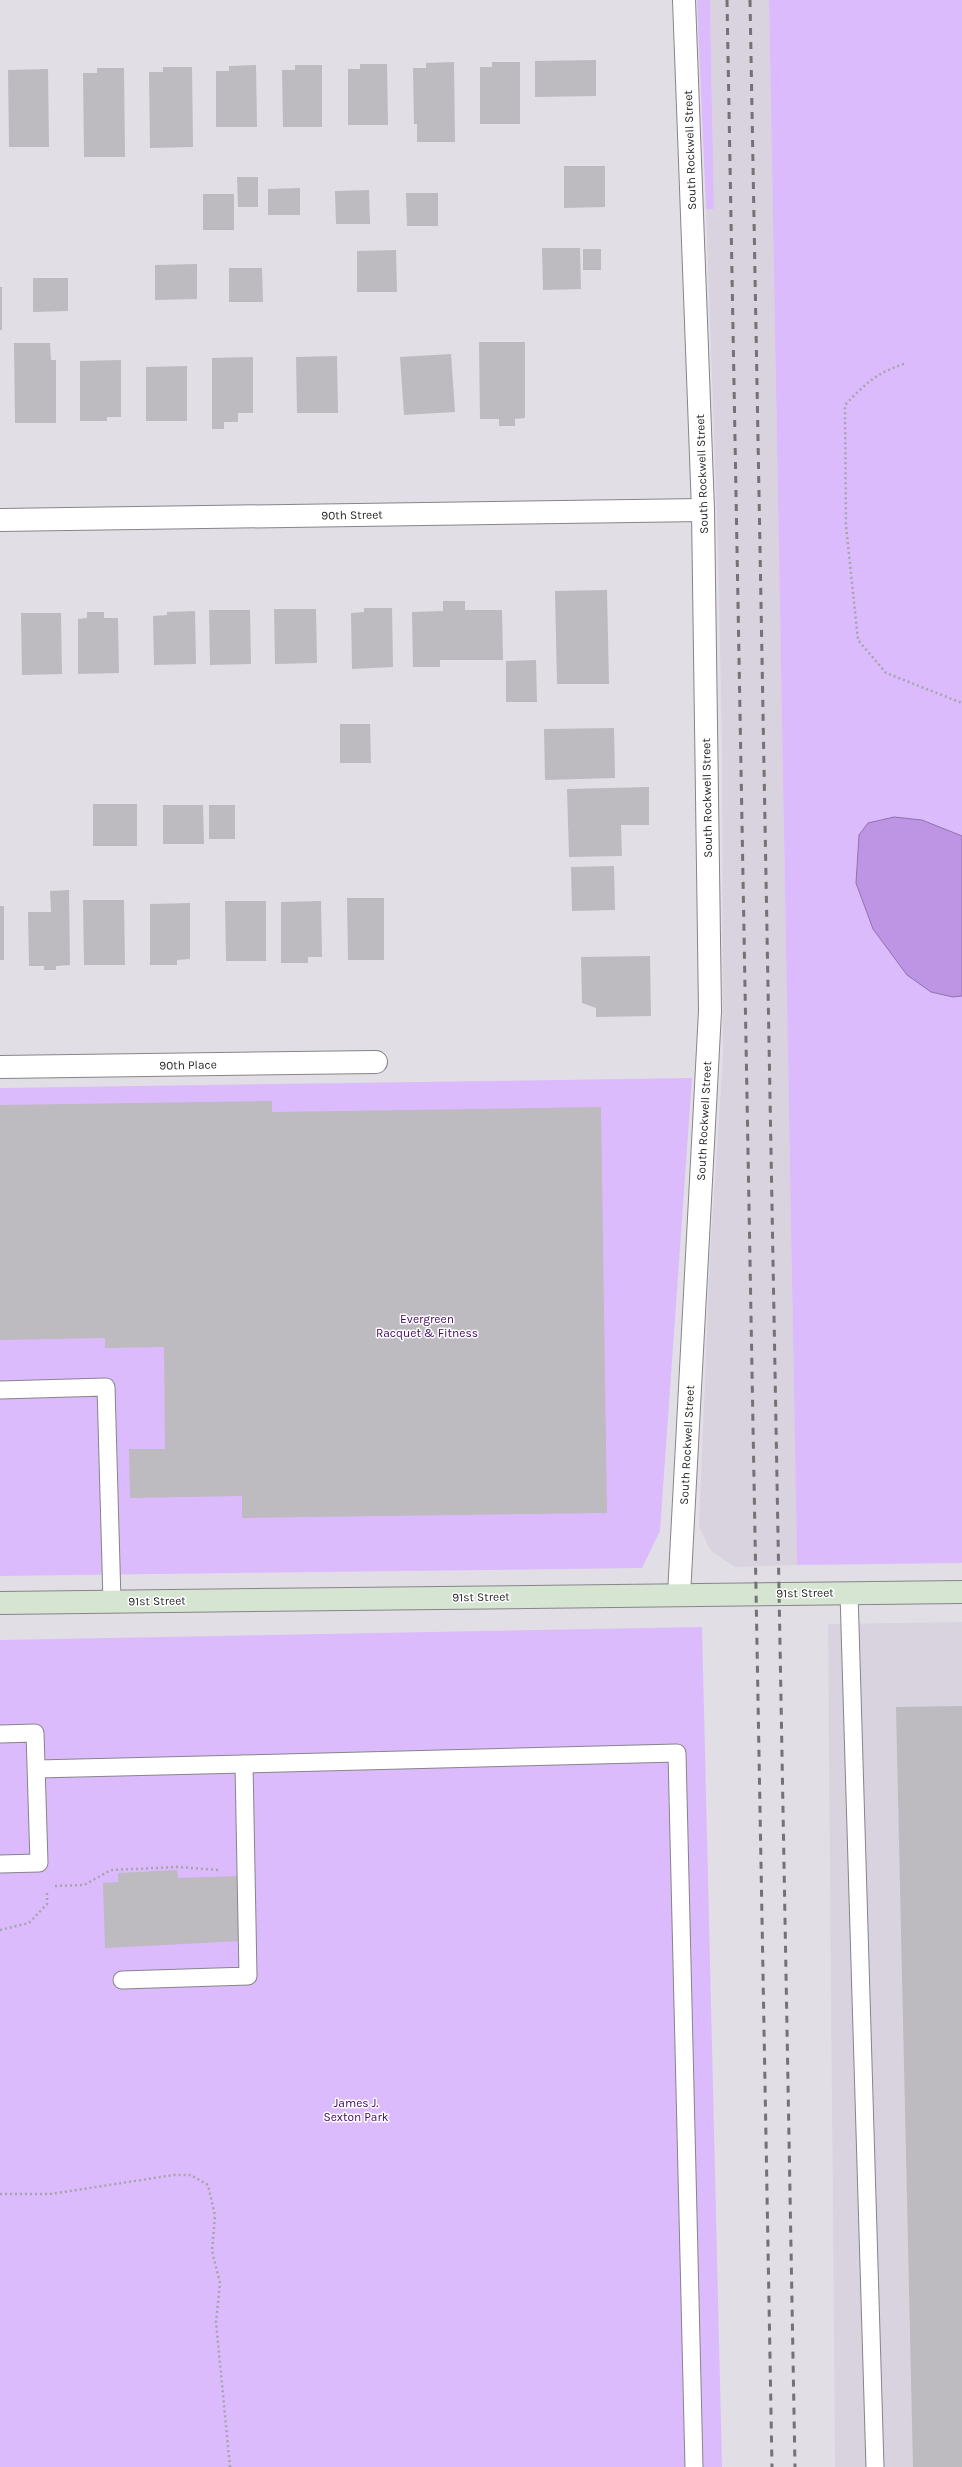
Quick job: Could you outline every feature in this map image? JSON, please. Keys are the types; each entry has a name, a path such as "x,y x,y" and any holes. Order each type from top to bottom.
{"street":[{"name":"South Rockwell Street","path":"679,1595 710,1011 703,510 684,0"},
{"name":"90th Street","path":"0,520 703,510"},
{"name":"90th Place","path":"0,1068 376,1062"},
{"name":"91st Street","path":"0,1602 962,1592"}],"lane":[{"path":"0,1390 106,1387 112,1601"},
{"path":"849,1593 875,2467"},
{"path":"0,1734 35,1733 39,1863 0,1864"},
{"path":"37,1769 677,1753 694,2467"},
{"path":"122,1980 248,1976 244,1764"}],"path":[{"path":"904,364 887,369 870,379 845,404 846,526 858,640 886,673 962,703"},
{"path":"0,1930 30,1923 47,1904 47,1886 84,1885 111,1870 178,1867 226,1870"},
{"path":"0,2194 50,2194 174,2174 191,2175 208,2185 215,2216 212,2251 220,2283 216,2322 230,2467"}],"shaded area":[{"path":"710,0 769,0 797,1565 735,1567 710,1550 699,1526 710,1255 723,1056 722,750 718,547 706,209 714,209"},
{"path":"894,817 922,820 962,836 962,996 953,997 931,992 907,975 873,929 856,883 859,835 868,823"},
{"path":"962,1622 962,2467 835,2467 828,1624"}],"green space":[{"path":"697,0 710,0 714,209 706,209"},
{"path":"769,0 962,0 962,1563 797,1565"},
{"name":"Evergreen Racquet & Fitness","path":"692,1078 660,1531 642,1568 0,1576 0,1088"},
{"name":"James J. Sexton Park","path":"702,1627 722,2467 0,2467 0,1640"}],"building":[{"path":"596,60 596,96 535,97 535,61"},
{"path":"454,62 455,142 417,142 417,124 414,124 413,68 426,68 426,63"},
{"path":"492,62 520,62 520,124 480,124 480,67 492,67"},
{"path":"360,64 387,64 388,125 348,125 348,69 360,69"},
{"path":"256,65 257,127 216,127 216,71 229,71 229,66"},
{"path":"295,65 322,65 322,127 283,127 282,70 295,70"},
{"path":"163,67 192,67 193,147 150,148 149,72 163,72"},
{"path":"97,68 124,68 125,157 84,157 83,73 97,73"},
{"path":"48,69 49,147 9,147 8,70"},
{"path":"564,166 605,166 605,207 564,208"},
{"path":"237,177 258,177 258,207 238,207"},
{"path":"300,188 300,215 268,215 268,189"},
{"path":"369,190 370,224 336,224 335,191"},
{"path":"406,193 438,193 438,226 407,226"},
{"path":"203,194 234,194 234,230 203,230"},
{"path":"542,248 580,248 581,289 543,290"},
{"path":"583,249 601,249 601,270 583,270"},
{"path":"396,250 397,292 357,292 357,251"},
{"path":"197,264 197,299 155,300 155,265"},
{"path":"229,268 262,268 263,302 229,302"},
{"path":"33,278 68,278 68,311 33,312"},
{"path":"0,287 2,287 2,330 0,330"},
{"path":"479,342 525,342 525,418 515,419 515,426 499,426 499,419 480,419"},
{"path":"14,343 50,343 51,360 56,360 56,423 15,423"},
{"path":"451,354 455,412 404,415 400,357"},
{"path":"337,356 338,413 297,413 296,357"},
{"path":"253,357 253,413 238,413 238,422 224,422 224,429 212,429 212,358"},
{"path":"121,360 121,417 107,417 107,421 80,421 80,361"},
{"path":"187,366 187,421 146,421 146,367"},
{"path":"607,590 609,684 557,684 555,591"},
{"path":"443,601 465,601 465,610 502,610 503,660 440,660 440,667 413,667 412,612 443,611"},
{"path":"364,608 392,608 393,667 352,669 351,613 364,612"},
{"path":"274,609 316,609 317,663 275,664"},
{"path":"209,610 250,610 251,664 210,665"},
{"path":"195,611 196,664 154,665 153,616 167,615 167,612"},
{"path":"87,612 104,612 104,618 118,618 119,673 78,674 78,619 87,618"},
{"path":"21,613 61,613 62,674 22,675"},
{"path":"536,660 537,702 506,702 506,661"},
{"path":"340,724 370,724 371,763 340,763"},
{"path":"614,728 615,778 545,780 544,729"},
{"path":"649,787 649,825 621,825 622,856 569,857 567,789"},
{"path":"93,804 137,804 137,846 93,846"},
{"path":"163,805 203,805 204,844 163,844"},
{"path":"209,805 235,805 235,839 209,839"},
{"path":"614,866 615,910 572,911 571,867"},
{"path":"69,890 70,965 56,966 56,970 44,970 44,966 29,966 28,912 51,912 50,891"},
{"path":"347,898 384,898 384,960 348,960"},
{"path":"83,900 124,900 125,965 84,965"},
{"path":"225,901 266,901 266,961 226,961"},
{"path":"321,901 322,957 308,957 308,963 281,963 281,902"},
{"path":"190,903 190,959 177,960 177,965 150,965 150,904"},
{"path":"0,906 4,906 4,960 0,960"},
{"path":"650,956 651,1016 596,1017 596,1008 582,1003 581,957"},
{"name":"Evergreen Racquet & Fitness","path":"272,1101 272,1112 601,1107 607,1513 242,1518 242,1496 130,1498 129,1449 165,1449 164,1347 105,1348 105,1338 0,1340 0,1105"},
{"path":"962,1706 962,2467 913,2467 896,1707"},
{"path":"177,1870 178,1878 239,1876 242,1941 105,1948 103,1883 118,1882 118,1873"}],"railway":[{"path":"727,0 772,2467"},
{"path":"750,0 795,2467"}]}
